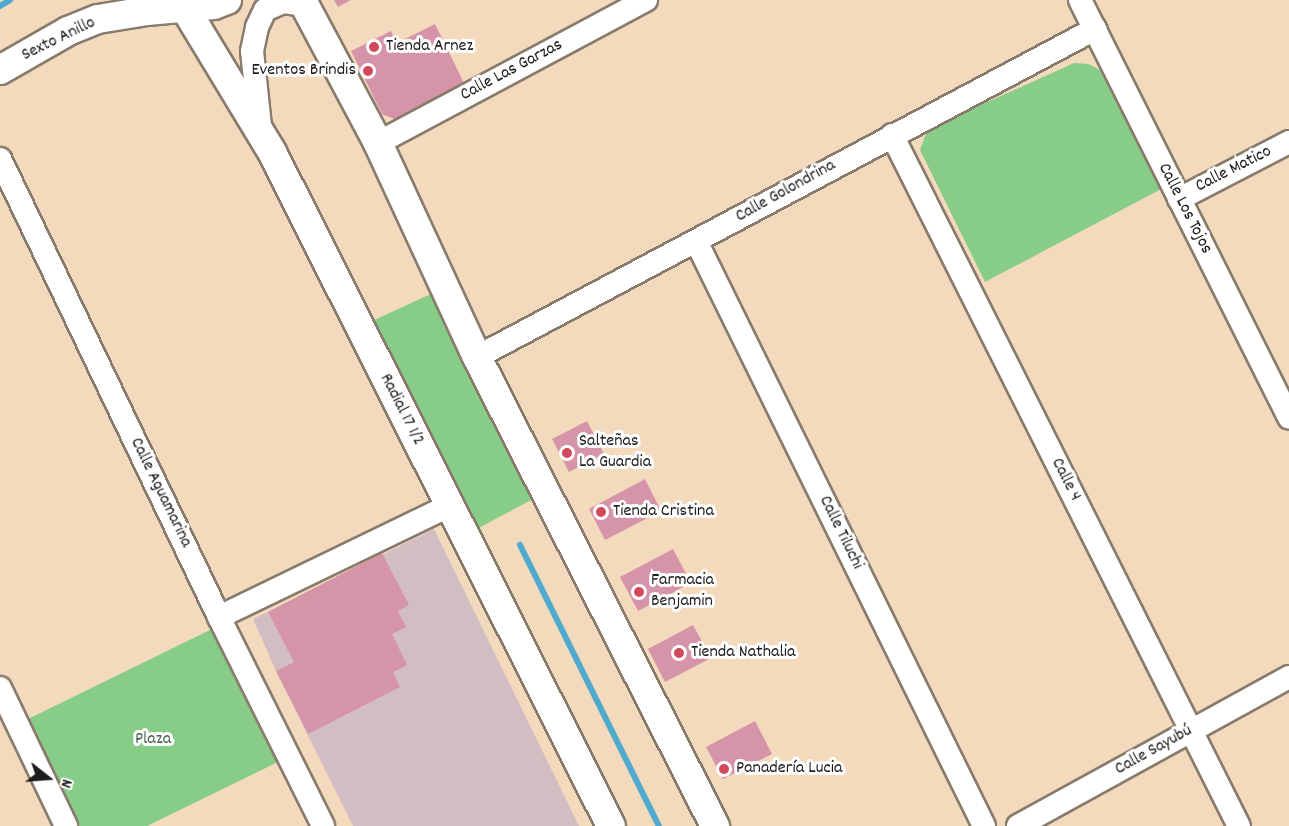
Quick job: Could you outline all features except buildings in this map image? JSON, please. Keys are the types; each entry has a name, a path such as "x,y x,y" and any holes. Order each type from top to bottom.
{"main road":[{"name":"Sexto Anillo","path":"0,70 68,32 98,19 183,3 214,5 227,0"},
{"name":"Radial 17 1/2","path":"183,3 261,133 611,826"},
{"path":"303,3 378,143 477,357 715,826"}],"street":[{"name":"Calle Las Garzas","path":"378,143 646,0"},
{"name":"Calle Los Tojos","path":"1080,0 1287,410"},
{"path":"261,133 253,79 252,51 257,27 265,10 283,2 303,3"},
{"name":"Calle Golondrina","path":"477,357 1095,29"},
{"name":"Calle 4","path":"892,135 1239,826"},
{"name":"Calle Matico","path":"1179,199 1289,142"},
{"name":"Calle Aguamarina","path":"0,159 219,617 323,826"},
{"name":"Calle Tiluchi","path":"696,241 984,826"},
{"path":"219,617 449,506"},
{"name":"Calle Sayubú","path":"1018,826 1289,677"},
{"path":"0,688 66,826"}],"shaded area":[{"path":"434,529 579,826 353,826 276,671 253,619"}],"green space":[{"path":"1074,63 1089,64 1110,76 1165,187 985,282 920,150 925,136 932,127"},
{"path":"433,293 535,498 475,530 372,321"},
{"name":"Plaza","path":"214,628 278,762 147,826 80,826 28,719"}],"waterway":[{"path":"0,6 10,0"},
{"path":"520,545 659,826"}],"place":[{"name":"Tienda Arnez","path":"374,47"},
{"name":"Eventos Brindis","path":"368,71"},
{"name":"Salteñas La Guardia","path":"567,453"},
{"name":"Tienda Cristina","path":"601,512"},
{"name":"Farmacia Benjamin","path":"639,592"},
{"name":"Tienda Nathalia","path":"679,653"},
{"name":"Panadería Lucia","path":"724,769"}]}
